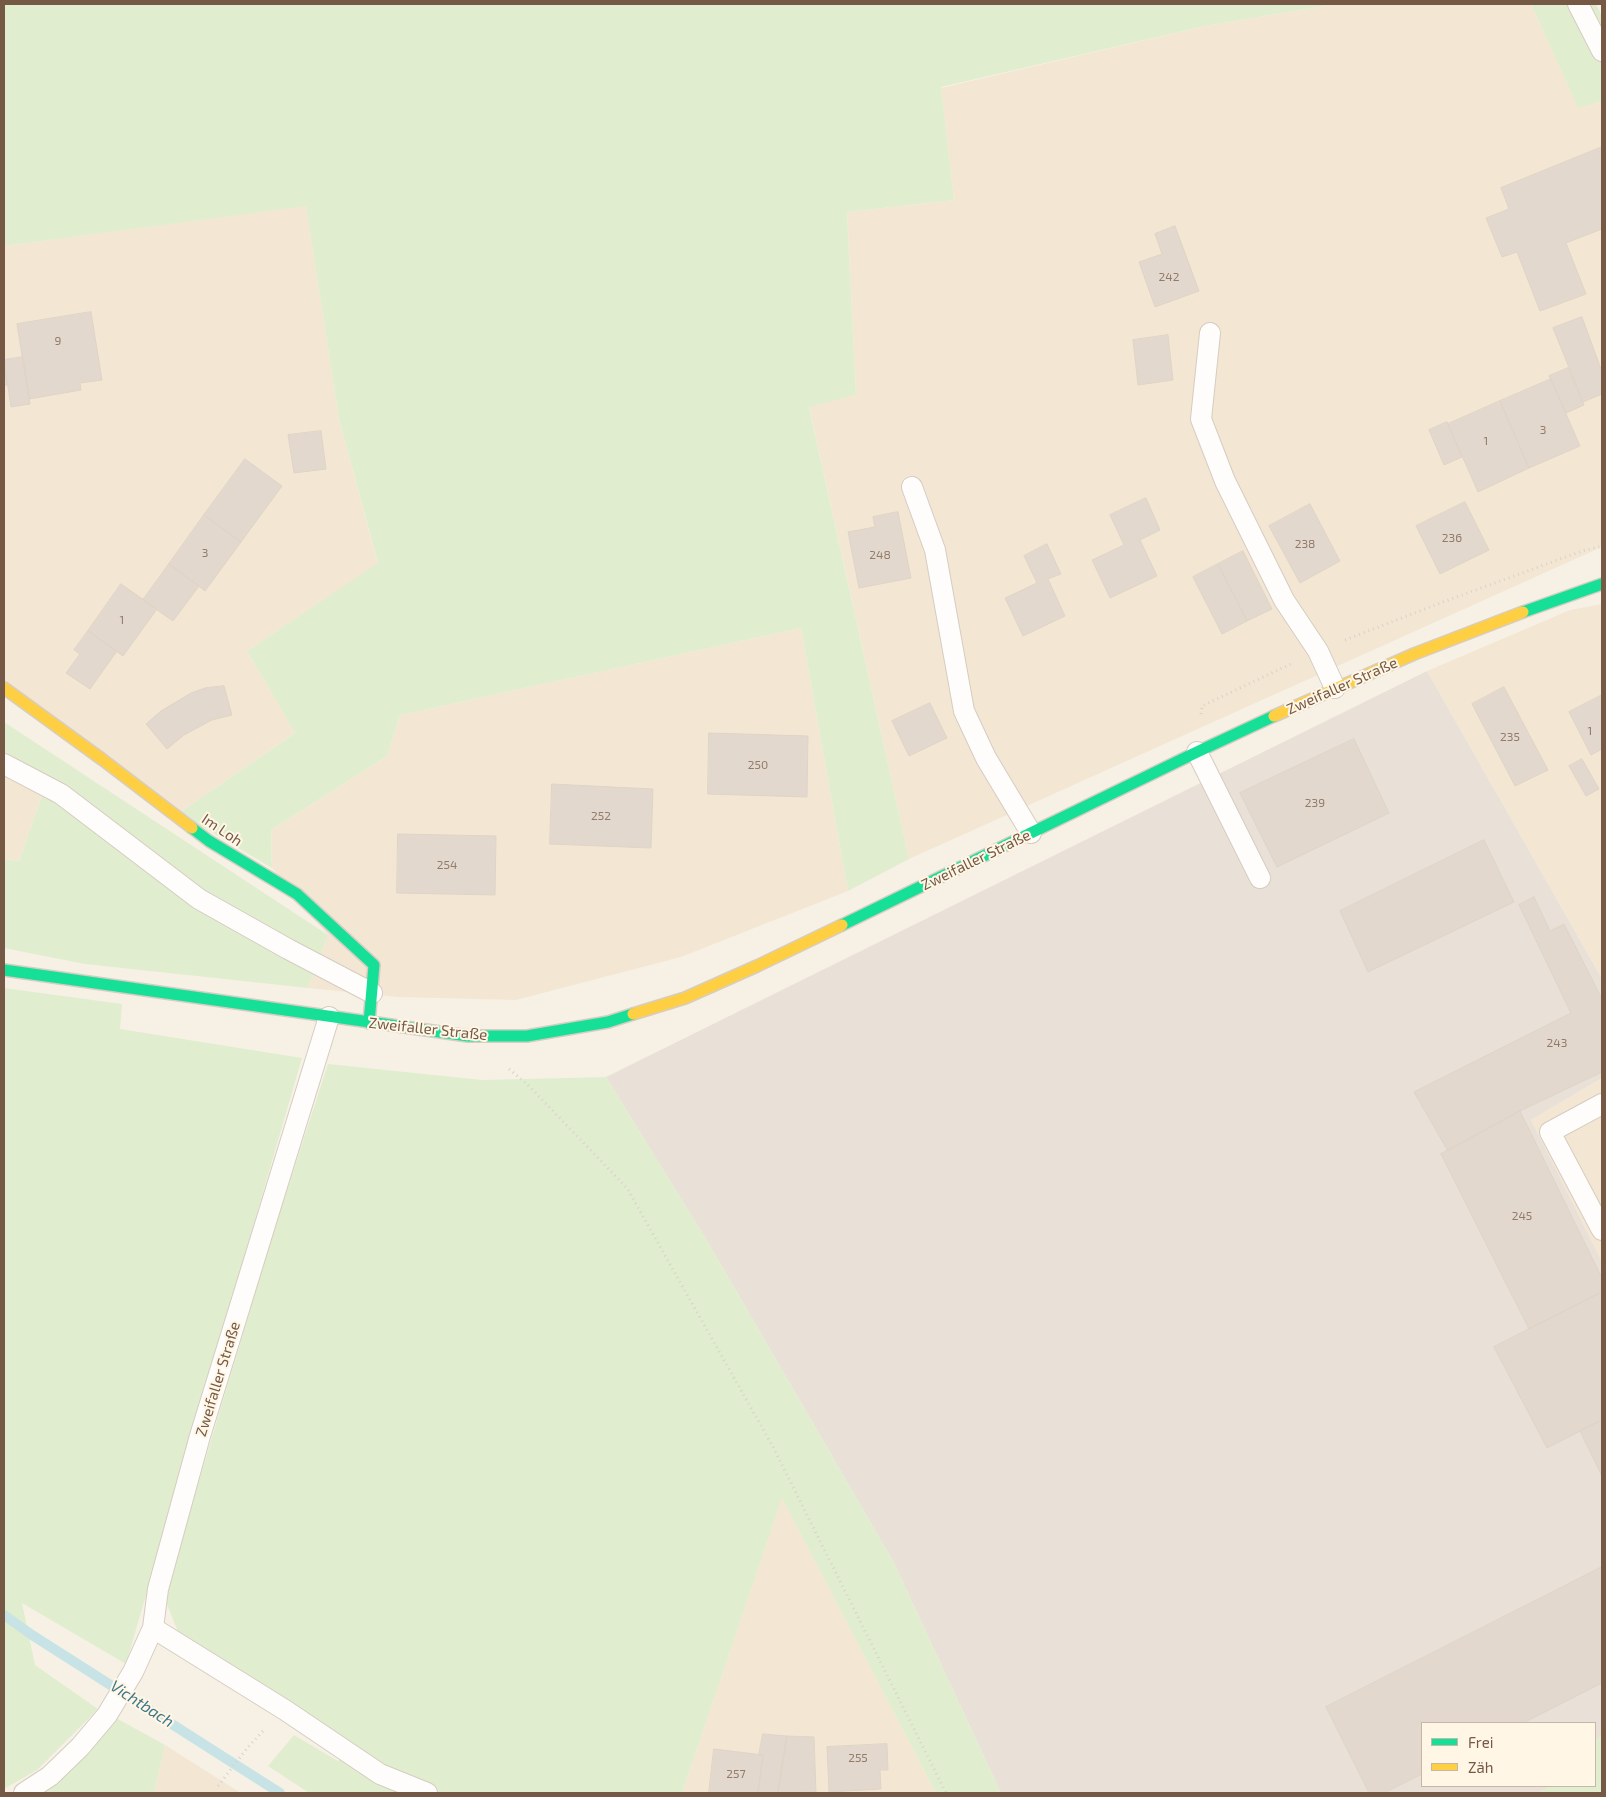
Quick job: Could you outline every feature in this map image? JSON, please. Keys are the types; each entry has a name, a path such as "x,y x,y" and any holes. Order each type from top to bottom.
{"main road":[{"name":"Zweifaller Straße","path":"4,970 329,1018 468,1036 526,1036 608,1022 685,998 757,966 1197,752 1335,688 1414,654 1511,616 1602,584"},
{"name":"Im Loh","path":"4,688 103,760 209,841 297,894 374,965 369,1023"}],"lane":[{"path":"1578,4 1602,51"},
{"path":"1210,333 1201,419 1225,481 1263,558 1284,600 1318,651 1335,688"},
{"path":"912,487 935,550 964,711 986,758 1031,833"},
{"path":"1197,752 1260,878"},
{"path":"4,764 61,794 199,899 288,950 372,993"},
{"name":"Zweifaller Straße","path":"24,1793 50,1776 80,1747 107,1715 133,1672 153,1628 158,1589 200,1436 329,1018"},
{"path":"1602,1104 1550,1132 1602,1230"},
{"path":"153,1628 285,1710 380,1774 427,1793"}],"path":[{"path":"505,1066 527,1084 627,1188 773,1447 946,1793"},
{"path":"218,1786 248,1747"}],"shaded area":[{"path":"1335,4 1531,4 1578,107 1602,101 1602,547 909,859 809,406 856,395 847,212 954,200 941,88 1205,26"},
{"path":"306,205 339,419 378,564 247,651 295,733 179,813 4,680 4,246"},
{"path":"1602,604 1602,979 1427,671 1570,610"},
{"path":"801,628 848,891 681,957 516,1000 397,997 308,988 328,935 272,868 271,830 387,756 400,715"},
{"path":"1427,671 1602,979 1602,1078 1531,1120 1602,1262 1602,1734 1596,1741 1596,1722 1421,1722 1421,1787 1548,1787 1538,1793 1001,1793 893,1561 709,1244 606,1077"},
{"path":"4,751 48,778 19,861 4,859"},
{"path":"1602,1078 1602,1262 1531,1120"},
{"path":"782,1497 936,1793 682,1793"},
{"path":"165,1745 241,1793 154,1793"}],"green space":[{"path":"4,4 1335,4 1205,26 941,87 954,200 847,212 856,395 809,407 909,859 848,891 801,628 400,715 387,756 271,830 272,868 179,813 295,733 247,651 378,563 339,419 306,206 4,246"},
{"path":"1531,4 1596,4 1602,16 1602,101 1578,108"},
{"path":"4,722 328,935 308,988 85,964 4,948 4,859 19,861 48,778 4,751"},
{"path":"4,988 122,1004 120,1029 302,1058 126,1664 22,1603 35,1665 98,1709 37,1770 4,1789"},
{"path":"328,1064 482,1080 606,1077 709,1244 893,1561 1001,1793 936,1793 782,1498 682,1793 309,1793 268,1766 294,1735 338,1761 355,1744 178,1632 164,1597 275,1227"},
{"path":"116,1718 165,1745 154,1793 37,1793"},
{"path":"1602,1734 1602,1793 1538,1793 1548,1787 1596,1787 1596,1741"}],"building":[{"path":"1602,147 1602,229 1566,243 1586,294 1540,311 1517,252 1502,257 1486,218 1509,209 1501,188"},
{"path":"1175,226 1199,291 1155,307 1139,262 1162,254 1155,234"},
{"path":"91,312 102,380 80,383 81,390 29,399 17,324"},
{"path":"1582,317 1602,372 1602,394 1583,402 1553,328"},
{"path":"1168,335 1173,380 1138,385 1133,340"},
{"path":"23,357 30,404 11,407 4,360"},
{"path":"4,362 7,385 4,385"},
{"path":"1568,368 1584,405 1566,413 1549,376"},
{"path":"1551,379 1580,446 1529,468 1500,401"},
{"path":"1500,401 1529,468 1478,492 1448,424"},
{"path":"1447,422 1462,457 1444,465 1429,430"},
{"path":"321,431 326,469 294,473 288,435"},
{"path":"245,459 282,486 241,542 204,515"},
{"path":"1146,498 1160,530 1140,540 1157,576 1110,598 1092,560 1124,545 1110,515"},
{"path":"1465,502 1489,550 1440,574 1416,526"},
{"path":"1310,504 1340,561 1300,583 1269,526"},
{"path":"898,512 911,578 859,588 848,532 875,527 873,517"},
{"path":"204,515 241,542 205,591 169,564"},
{"path":"1047,544 1061,574 1048,579 1065,616 1023,636 1005,598 1037,583 1024,556"},
{"path":"1243,551 1272,609 1247,621 1218,564"},
{"path":"169,564 199,586 173,621 143,600"},
{"path":"1218,564 1247,621 1222,634 1193,577"},
{"path":"121,584 157,609 123,656 88,631"},
{"path":"88,631 117,651 90,689 66,673 80,654 74,650"},
{"path":"224,686 232,715 212,720 184,735 167,749 146,724 161,711 191,693 205,688"},
{"path":"1504,687 1548,770 1515,786 1472,704"},
{"path":"1602,695 1602,749 1591,755 1569,712"},
{"path":"930,703 947,738 909,756 892,721"},
{"path":"709,733 808,736 807,797 708,794"},
{"path":"1354,739 1389,813 1277,867 1240,793"},
{"path":"1582,759 1599,789 1586,796 1569,766"},
{"path":"552,784 653,789 651,848 550,844"},
{"path":"398,834 496,836 495,895 397,893"},
{"path":"1484,840 1514,902 1368,972 1340,911"},
{"path":"1534,897 1550,931 1564,924 1602,999 1602,1072 1520,1111 1448,1151 1414,1092 1571,1013 1519,905"},
{"path":"1520,1111 1602,1278 1602,1292 1529,1329 1441,1154"},
{"path":"1602,1292 1602,1420 1547,1448 1494,1347"},
{"path":"1602,1420 1602,1476 1580,1431"},
{"path":"1602,1567 1602,1683 1525,1722 1421,1722 1421,1774 1384,1793 1369,1793 1326,1707"},
{"path":"763,1734 787,1736 778,1793 758,1793 763,1755 759,1755"},
{"path":"787,1736 814,1737 816,1792 778,1793"},
{"path":"887,1744 888,1770 880,1770 881,1789 829,1792 827,1747"},
{"path":"714,1749 763,1755 758,1793 709,1793"}],"waterway":[{"name":"Vichtbach","path":"4,1615 32,1635 280,1793"}],"traffic: fast":[{"path":"1523,612 1602,584"},
{"path":"842,925 1274,716"},
{"path":"192,828 209,841 297,894 374,965 369,1023"},
{"path":"4,970 468,1036 527,1036 608,1022 633,1014"}],"traffic: slow":[{"path":"1274,716 1414,654 1523,612"},
{"path":"4,688 192,828"},
{"path":"633,1014 685,998 842,925"}]}
